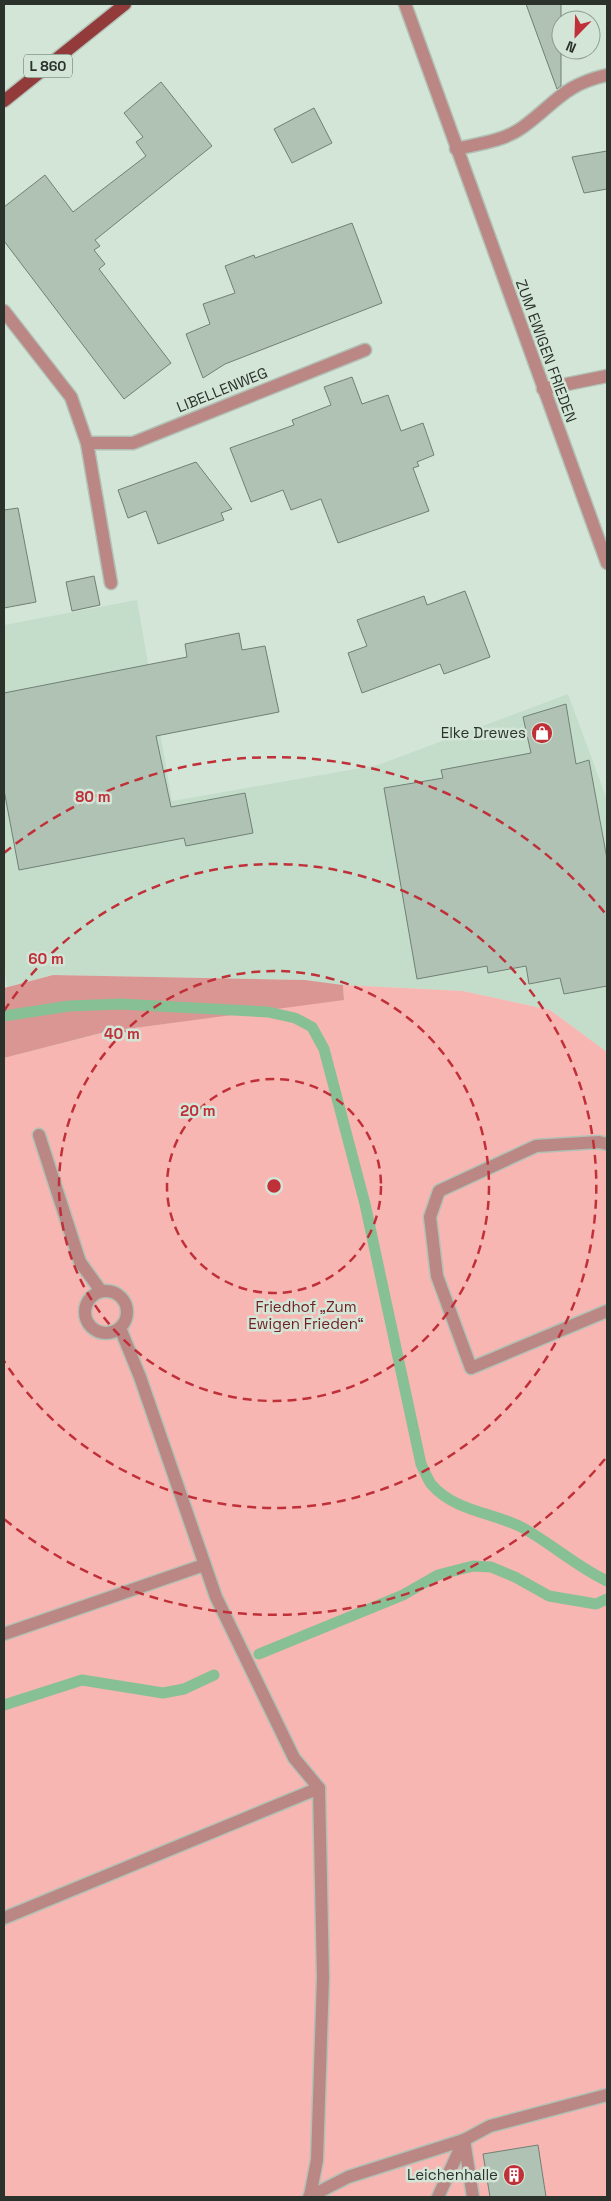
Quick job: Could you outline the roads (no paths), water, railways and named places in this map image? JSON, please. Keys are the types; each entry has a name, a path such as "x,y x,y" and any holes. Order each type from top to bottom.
{"main road":[{"name":"L 860","path":"4,101 125,4"}],"street":[{"name":"ZUM EWIGEN FRIEDEN","path":"405,4 607,563"},
{"path":"456,149 496,140 522,128 562,93 586,80 607,75"},
{"path":"4,311 71,397 87,443 111,584"},
{"name":"LIBELLENWEG","path":"87,443 133,443 365,350"},
{"path":"543,389 607,376"},
{"path":"39,1135 80,1262 101,1292"},
{"path":"607,1144 599,1142 536,1146 439,1191 430,1217 437,1276 471,1368 607,1312"},
{"path":"101,1292 115,1293 124,1302 127,1316 120,1328 108,1333 96,1331 87,1322 84,1309 90,1298 101,1292"},
{"path":"120,1328 140,1378 216,1597 294,1758 319,1788 323,1978 317,2160 309,2197"},
{"path":"4,1634 204,1565"},
{"path":"4,1918 319,1788"},
{"path":"309,2197 348,2177 464,2140 490,2126 607,2095"},
{"path":"438,2197 464,2140"},
{"path":"464,2140 473,2197"}],"waterway":[{"path":"4,1016 69,1006 120,1004 268,1012 295,1018 312,1027 324,1049 365,1204 421,1464 428,1479 431,1484 451,1500 523,1528 585,1569 607,1581"},
{"path":"259,1654 403,1595 438,1575 473,1566 491,1567 515,1577 549,1596 596,1604 607,1599"},
{"path":"4,1705 82,1680 163,1693 184,1689 214,1675"}],"place":[{"name":"Elke Drewes","path":"542,733"},
{"name":"Leichenhalle","path":"514,2175"}],"park label":[{"name":"Friedhof „Zum Ewigen Frieden“","path":"306,1316"}]}
